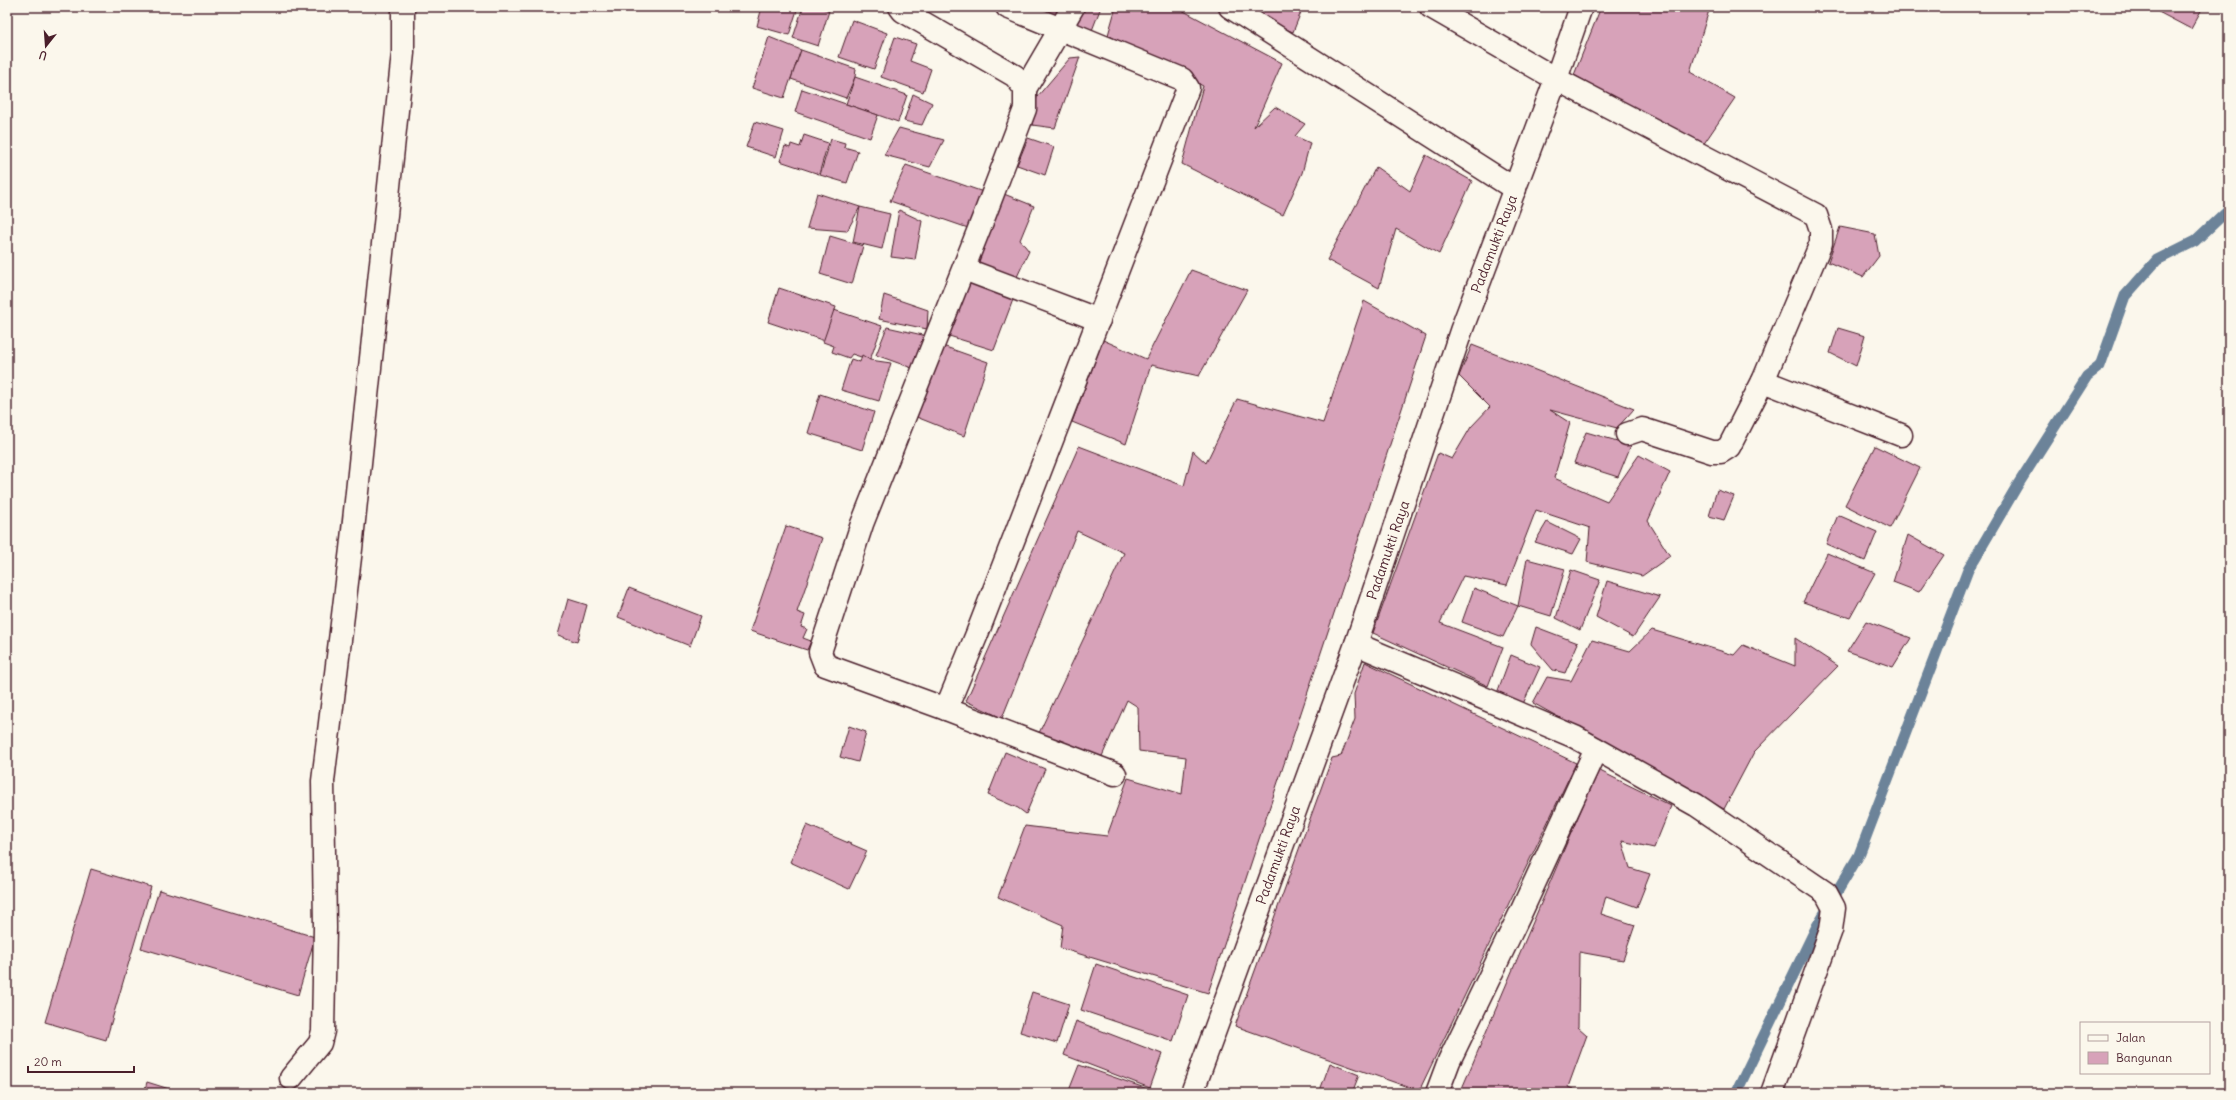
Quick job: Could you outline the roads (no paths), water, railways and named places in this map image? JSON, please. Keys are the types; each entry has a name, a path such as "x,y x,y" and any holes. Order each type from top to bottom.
{"street":[{"path":"291,1078 320,1043 323,1031 325,928 323,781 352,541 400,76 403,7"},
{"path":"900,7 902,11 1015,76 1025,89"},
{"path":"946,709 1099,320 1188,88 1182,79 1007,7"},
{"path":"1073,7 1059,28 1025,89 1025,109 964,269 862,524 820,652 825,665 946,709 1115,774"},
{"path":"1230,7 1515,189"},
{"path":"1431,7 1556,79 1816,215 1821,230 1821,243 1763,381 1730,447 1721,452 1712,452 1642,429 1627,434"},
{"name":"Padamukti Raya","path":"1192,1093 1356,644 1461,331 1556,79 1580,7"},
{"path":"964,269 1099,320"},
{"path":"1763,381 1901,435"},
{"path":"1356,644 1575,737 1696,805 1826,893 1834,908 1831,930 1772,1093"},
{"path":"1437,1093 1449,1062 1522,910 1596,749"}],"waterway":[{"path":"1736,1093 1817,926 1859,855 1968,570 2017,486 2087,376 2100,366 2125,296 2157,260 2195,241 2229,209"}]}
